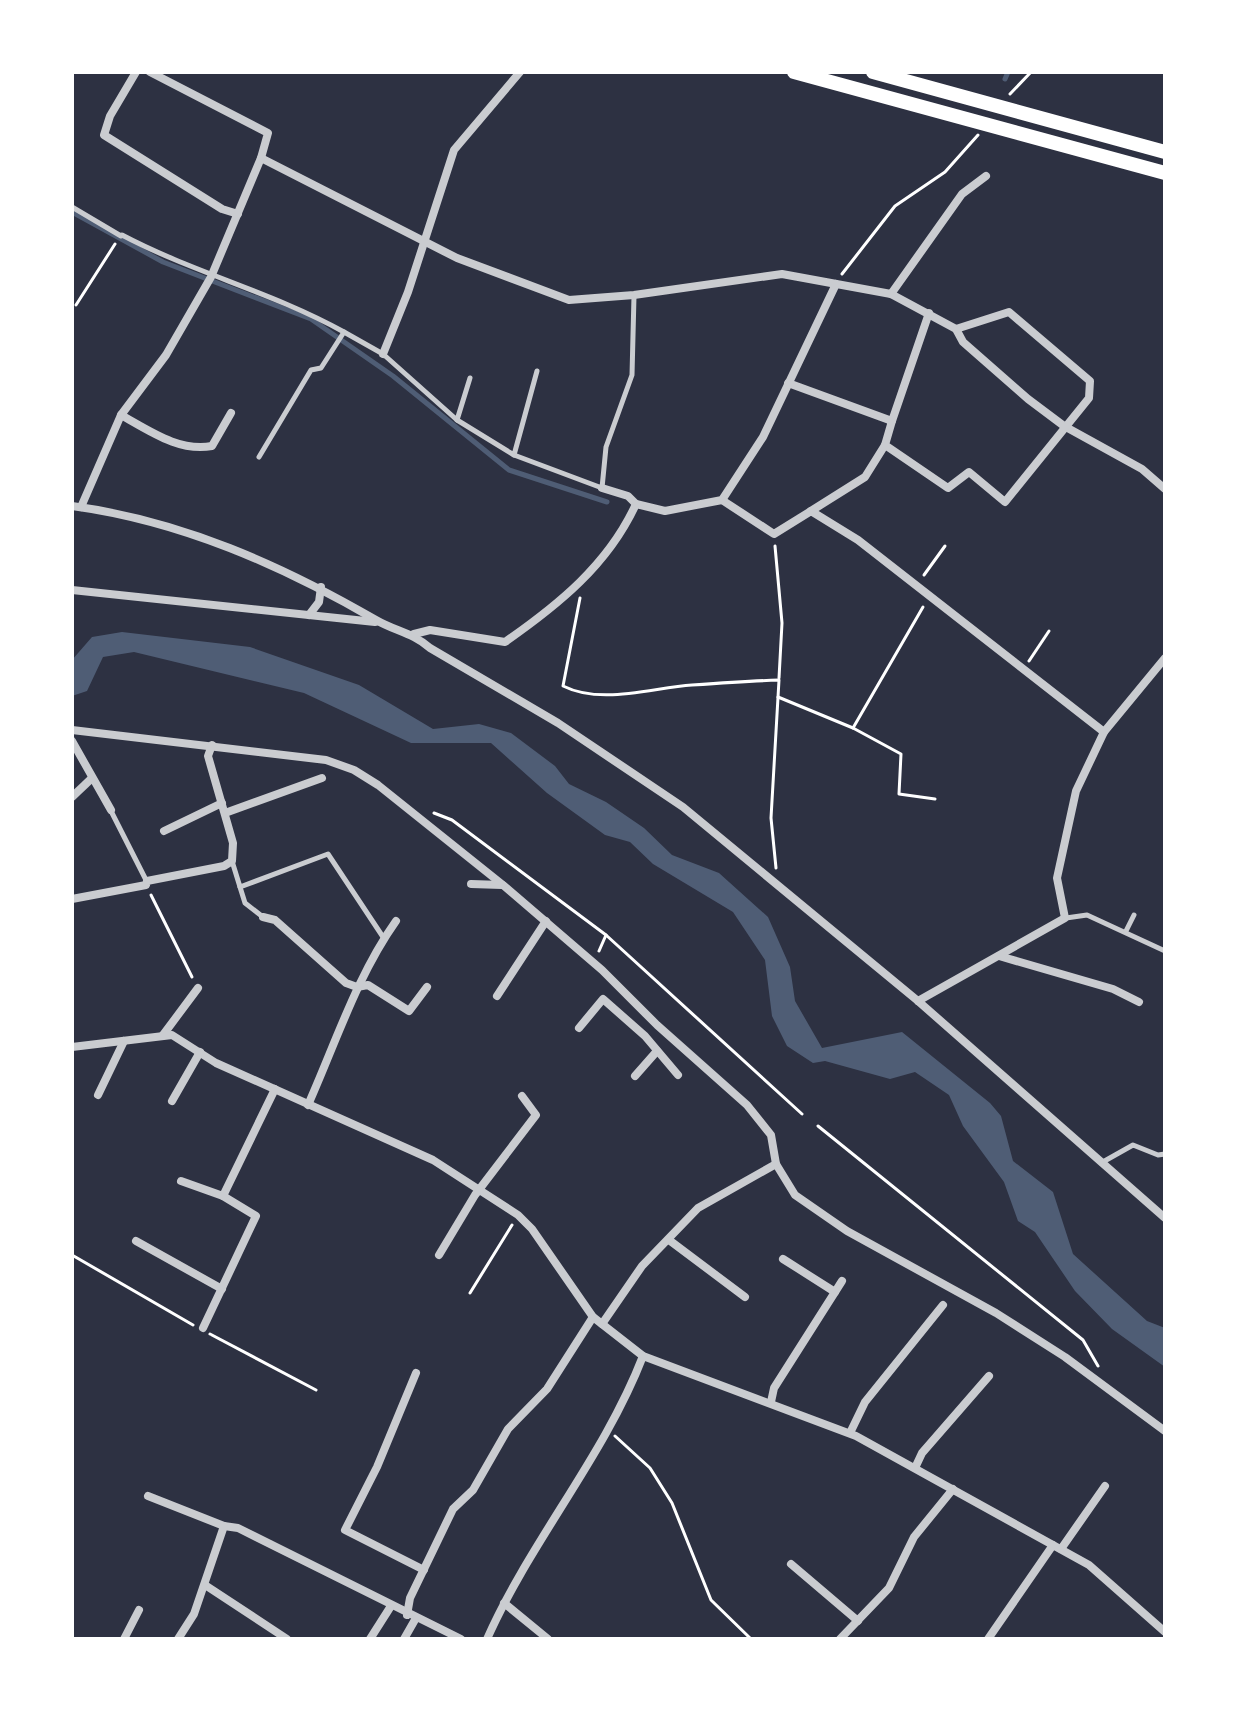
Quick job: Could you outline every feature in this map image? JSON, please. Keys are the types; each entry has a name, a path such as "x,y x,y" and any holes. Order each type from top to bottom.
{"main road":[{"path":"794,72 1165,173"},
{"path":"873,72 1165,152"}],"street":[{"path":"136,72 110,116 104,135 222,209 238,214"},
{"path":"150,72 268,133 261,158 211,278 166,355 121,415 76,507 219,541 321,587 380,622 414,634 430,648 558,723 683,807 918,1001 1165,1218"},
{"path":"383,354 454,150 520,72"},
{"path":"261,158 457,258 569,300 634,295 782,274 891,294 956,329 963,342 1064,426 1142,469 1165,489"},
{"path":"891,294 962,194 986,176"},
{"path":"722,500 763,437 836,284"},
{"path":"885,445 948,488 969,472 1005,502 1089,398 1090,381 1009,312 956,329"},
{"path":"602,488 628,496 636,504 665,511 722,500 774,534 865,477 885,445 929,313"},
{"path":"788,383 892,421"},
{"path":"121,415 185,448 198,449 212,446 231,413"},
{"path":"414,634 430,630 505,642 577,586 599,563 636,504"},
{"path":"811,511 858,540 914,588 1104,732"},
{"path":"309,615 319,602 321,587"},
{"path":"72,590 380,622"},
{"path":"918,1001 1065,918 1057,878 1076,791 1104,732 1165,658"},
{"path":"72,730 326,760 354,770 546,921 747,1105 771,1135 776,1164 795,1195 824,1217 996,1313 1065,1357 1165,1431"},
{"path":"72,741 111,810"},
{"path":"72,899 146,885 147,881 232,861 233,843 208,756 212,745"},
{"path":"164,831 223,808 322,778"},
{"path":"72,797 91,779"},
{"path":"471,884 503,885"},
{"path":"263,917 275,920 309,953 357,987 368,985 409,1011 427,987"},
{"path":"308,1105 357,987 383,937 396,921"},
{"path":"497,996 546,921"},
{"path":"999,956 1113,989 1139,1002"},
{"path":"163,1035 198,988"},
{"path":"579,1028 603,999 645,1036 678,1075"},
{"path":"645,1036 657,1025"},
{"path":"72,1047 172,1035 308,1105 433,1160 481,1188 518,1215 532,1229 593,1317 643,1356 850,1433 1089,1565 1165,1632"},
{"path":"98,1095 124,1041"},
{"path":"635,1076 657,1051"},
{"path":"172,1101 200,1052"},
{"path":"223,1196 275,1089"},
{"path":"439,1255 505,1152 536,1115 522,1096"},
{"path":"602,1324 642,1266 698,1208 776,1164"},
{"path":"181,1181 223,1196 256,1216 203,1328"},
{"path":"669,1240 745,1297"},
{"path":"136,1241 222,1289"},
{"path":"783,1259 835,1292"},
{"path":"771,1402 774,1388 842,1281"},
{"path":"850,1433 865,1402 943,1305"},
{"path":"404,1639 411,1616 410,1598 453,1509 473,1490 508,1429 547,1389 593,1317"},
{"path":"487,1639 523,1565 553,1524 630,1388 643,1356"},
{"path":"416,1373 377,1467 345,1530 424,1570"},
{"path":"915,1468 922,1453 989,1376"},
{"path":"988,1639 1105,1486"},
{"path":"840,1639 889,1588 914,1537 953,1489"},
{"path":"148,1496 224,1526 238,1528 461,1639"},
{"path":"178,1639 205,1585 224,1526"},
{"path":"791,1564 858,1621"},
{"path":"205,1585 287,1639"},
{"path":"504,1603 548,1639"},
{"path":"370,1639 391,1606"},
{"path":"124,1639 139,1610"}],"lane":[{"path":"72,207 120,238 211,278 304,310 383,354 457,420 514,455 602,488 606,447 632,375 634,295"},
{"path":"259,457 311,370 321,368 343,333"},
{"path":"514,455 537,371"},
{"path":"457,420 470,378"},
{"path":"111,810 147,881"},
{"path":"240,887 328,854 383,937"},
{"path":"232,861 245,903 263,917"},
{"path":"1065,918 1087,915 1165,951"},
{"path":"1126,931 1134,915"},
{"path":"1101,1163 1133,1145 1158,1155 1165,1154"}],"path":[{"path":"1010,94 1031,72"},
{"path":"836,284 862,245 895,206 945,172 978,135"},
{"path":"76,305 120,238"},
{"path":"774,534 782,623 771,818 780,887"},
{"path":"914,588 945,546"},
{"path":"577,586 580,594 563,686 574,691 624,694 689,685 779,680"},
{"path":"853,728 929,597"},
{"path":"1023,670 1049,631"},
{"path":"778,697 853,728 901,754 899,794 935,799"},
{"path":"422,809 452,820 606,935 802,1114"},
{"path":"147,881 156,910 198,988"},
{"path":"602,970 599,946 606,935"},
{"path":"818,1126 1083,1340 1103,1374"},
{"path":"470,1293 518,1215"},
{"path":"72,1255 188,1323 203,1328 215,1339 316,1390"},
{"path":"606,1428 650,1468 672,1503 711,1600 751,1639"}],"water":[{"path":"122,632 250,647 359,685 433,729 479,724 511,733 555,766 569,784 606,802 644,828 672,855 719,873 768,917 790,967 795,1001 822,1048 902,1032 990,1103 1001,1116 1013,1161 1053,1192 1073,1254 1147,1321 1165,1328 1165,1367 1112,1329 1075,1291 1035,1232 1018,1221 1004,1182 963,1126 949,1095 915,1072 890,1079 825,1061 813,1063 787,1046 772,1016 765,960 733,912 653,864 630,842 605,835 547,793 491,743 411,743 304,693 134,652 103,657 87,691 72,696 72,660 92,637"}],"waterway":[{"path":"1005,79 1008,72"},
{"path":"72,212 163,262 311,319 393,376 509,470 607,502"}]}
